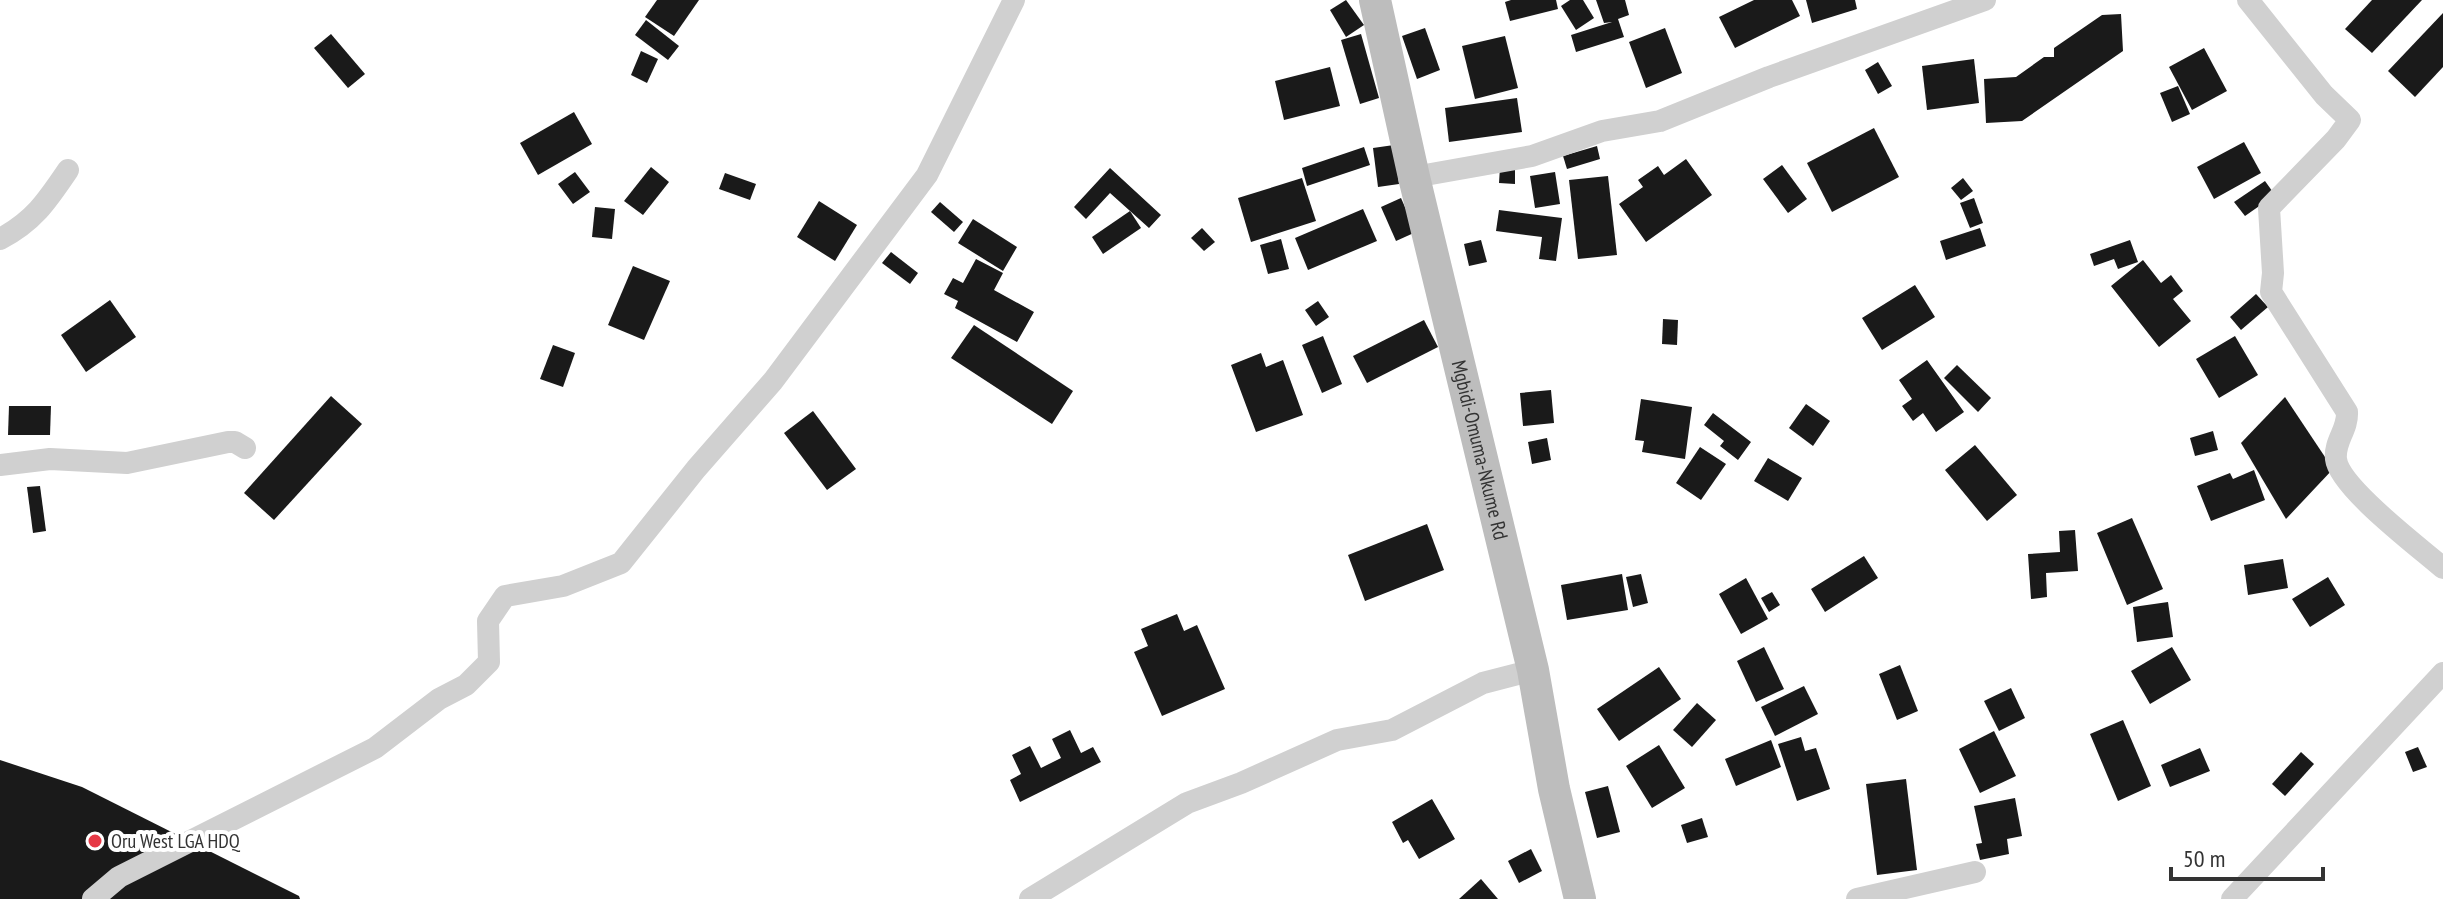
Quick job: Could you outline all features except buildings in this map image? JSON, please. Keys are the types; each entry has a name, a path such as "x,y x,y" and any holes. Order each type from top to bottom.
{"street":[{"path":"93,899 119,877 375,748 439,699 466,685 489,662 488,621 505,596 563,586 621,563 696,469 773,381 927,175 1014,0"},
{"name":"Mgbidi-Omuma-Nkume Rd","path":"1375,0 1414,177 1533,670 1554,789 1580,899"},
{"path":"1414,177 1532,156 1602,131 1660,121 1769,77 1985,0"},
{"path":"2248,0 2324,95 2350,120 2336,139 2269,208 2273,273 2271,292 2347,412 2345,430 2335,451 2340,475 2443,568"},
{"path":"0,239 33,217 68,170"},
{"path":"0,465 50,459 127,463 228,442 245,448"},
{"path":"1030,899 1187,803 1241,783 1337,740 1392,730 1483,683 1533,670"},
{"path":"2232,899 2443,673"},
{"path":"1857,899 1975,872"}],"place":[{"name":"Oru West LGA HDQ","path":"95,841"}]}
